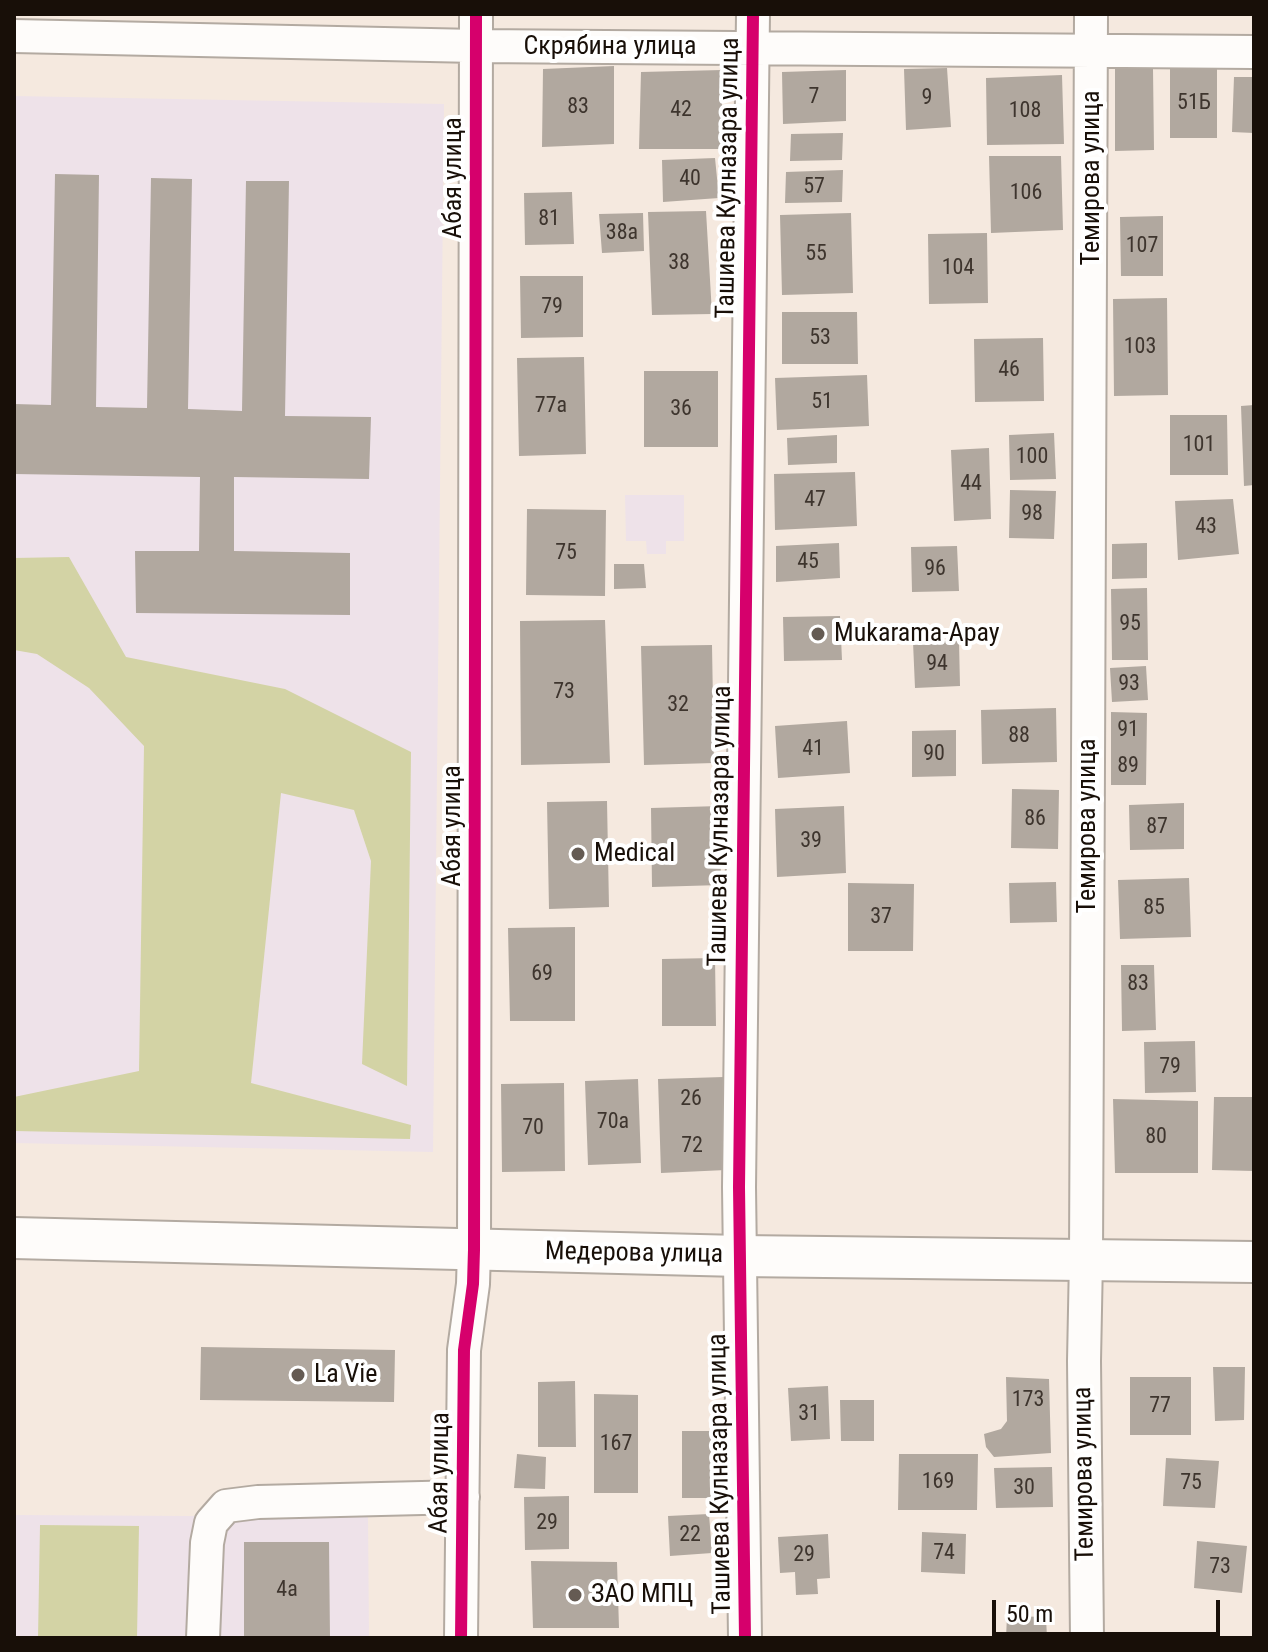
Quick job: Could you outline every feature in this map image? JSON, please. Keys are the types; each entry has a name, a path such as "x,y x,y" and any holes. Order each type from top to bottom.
{"main road":[{"name":"Медерова улица","path":"14,1238 740,1256 1254,1262"}],"street":[{"name":"Абая улица","path":"461,1638 464,1350 474,1250 476,14"},
{"name":"Ташиева Кулназара улица","path":"745,1638 740,1256 753,14"},
{"name":"Темирова улица","path":"1087,1638 1084,1361 1091,14"},
{"name":"Скрябина улица","path":"14,36 476,46 1254,52"},
{"path":"203,1638 207,1543 211,1523 226,1506 258,1502 463,1497"}],"shaded area":[{"path":"14,96 444,104 433,1152 14,1143"},
{"path":"625,495 684,495 684,541 666,541 666,554 647,554 646,541 626,541"},
{"path":"14,1515 368,1517 369,1638 14,1638"}],"green space":[{"path":"69,557 126,657 285,689 411,752 407,1086 362,1064 371,861 354,810 281,793 251,1083 411,1125 410,1139 14,1131 14,1097 139,1071 144,746 89,688 37,654 14,650 14,558"},
{"path":"40,1525 139,1526 137,1638 38,1638"}],"building":[{"path":"614,66 614,144 542,147 543,69"},
{"path":"1170,67 1217,67 1217,138 1170,138"},
{"path":"947,68 951,127 906,130 904,69"},
{"path":"1115,69 1153,69 1154,150 1115,151"},
{"path":"722,70 722,149 639,149 641,72"},
{"path":"846,70 846,121 783,124 782,72"},
{"path":"1062,75 1064,144 987,145 986,78"},
{"path":"1234,77 1254,77 1254,133 1232,132"},
{"path":"843,133 842,160 790,161 791,134"},
{"path":"989,156 1061,156 1063,230 991,233"},
{"path":"715,158 719,198 663,202 662,160"},
{"path":"843,170 842,202 785,203 786,172"},
{"path":"55,174 99,175 96,407 147,408 151,178 192,179 188,409 242,411 246,181 289,181 285,416 371,417 369,479 234,477 234,551 350,553 350,615 136,613 135,551 199,551 200,477 14,474 14,404 51,405"},
{"path":"572,192 574,244 525,245 524,193"},
{"path":"706,211 712,314 652,315 648,212"},
{"path":"643,213 644,251 602,253 599,214"},
{"path":"851,213 853,293 782,295 780,215"},
{"path":"1163,216 1163,276 1121,276 1120,217"},
{"path":"987,233 988,303 929,304 928,234"},
{"path":"520,276 583,276 583,337 521,338"},
{"path":"1167,298 1168,395 1114,396 1113,299"},
{"path":"782,312 857,312 858,364 782,364"},
{"path":"1043,338 1044,401 975,402 974,339"},
{"path":"584,357 586,454 519,456 517,358"},
{"path":"644,371 718,371 718,447 644,447"},
{"path":"867,375 869,426 777,430 775,378"},
{"path":"1254,405 1254,485 1244,486 1241,406"},
{"path":"1170,415 1227,415 1228,475 1170,475"},
{"path":"1054,433 1056,479 1010,480 1009,435"},
{"path":"837,435 837,463 788,465 787,438"},
{"path":"989,448 991,519 954,521 951,450"},
{"path":"855,472 857,526 775,530 774,474"},
{"path":"1010,490 1056,491 1054,539 1009,538"},
{"path":"1233,499 1239,554 1178,560 1175,501"},
{"path":"527,509 606,510 605,596 526,595"},
{"path":"839,543 840,578 776,582 776,546"},
{"path":"1147,543 1147,578 1112,579 1112,544"},
{"path":"957,546 959,591 912,592 911,547"},
{"path":"614,564 644,564 646,588 614,589"},
{"path":"1147,588 1148,660 1112,660 1111,589"},
{"path":"840,616 842,660 784,661 783,617"},
{"path":"605,620 610,763 521,765 520,621"},
{"path":"959,641 960,686 915,688 913,642"},
{"path":"712,645 714,763 644,765 641,646"},
{"path":"1146,666 1148,700 1112,702 1110,668"},
{"path":"1056,708 1057,762 982,764 981,710"},
{"path":"1111,712 1147,713 1146,785 1111,785"},
{"path":"847,721 850,773 778,778 775,726"},
{"path":"956,730 956,776 912,777 912,731"},
{"path":"1012,789 1059,790 1058,849 1011,848"},
{"name":"Medical","path":"607,801 609,907 549,909 547,802"},
{"path":"1184,803 1184,849 1130,850 1129,805"},
{"path":"720,806 721,885 652,887 651,808"},
{"path":"844,806 846,873 777,877 775,809"},
{"path":"1189,878 1191,937 1120,939 1118,880"},
{"path":"1056,882 1057,922 1010,923 1009,883"},
{"path":"848,883 914,884 913,951 848,951"},
{"path":"575,927 575,1021 510,1021 508,928"},
{"path":"715,958 716,1026 662,1026 662,959"},
{"path":"1121,965 1154,965 1156,1030 1122,1031"},
{"path":"1195,1041 1196,1092 1145,1093 1144,1042"},
{"path":"724,1077 726,1170 661,1173 658,1079"},
{"path":"638,1079 641,1163 588,1165 585,1081"},
{"path":"564,1083 565,1171 502,1172 501,1084"},
{"path":"1214,1097 1254,1097 1254,1171 1212,1170"},
{"path":"1113,1099 1198,1101 1198,1173 1115,1173"},
{"name":"La Vie","path":"201,1347 395,1350 394,1402 200,1400"},
{"path":"1213,1367 1245,1367 1244,1420 1215,1421"},
{"path":"1006,1377 1049,1379 1051,1453 994,1457 986,1447 984,1434 1001,1429 1007,1421"},
{"path":"1130,1377 1191,1377 1191,1435 1130,1435"},
{"path":"575,1381 576,1447 538,1447 538,1382"},
{"path":"828,1386 830,1439 791,1441 788,1388"},
{"path":"594,1394 638,1395 638,1493 594,1493"},
{"path":"840,1400 874,1400 874,1441 841,1441"},
{"path":"682,1431 727,1431 727,1498 682,1498"},
{"path":"517,1454 546,1457 545,1489 514,1488"},
{"path":"899,1454 978,1454 977,1510 898,1510"},
{"path":"1166,1458 1219,1461 1215,1508 1163,1506"},
{"path":"1052,1467 1053,1507 996,1508 994,1468"},
{"path":"569,1496 569,1549 525,1550 524,1497"},
{"path":"709,1514 712,1553 670,1556 668,1516"},
{"path":"922,1532 966,1534 965,1574 921,1572"},
{"path":"828,1534 830,1578 817,1579 818,1594 796,1595 795,1572 780,1573 778,1537"},
{"path":"1197,1541 1247,1546 1242,1593 1194,1588"},
{"path":"244,1542 329,1542 330,1638 244,1638"},
{"name":"ЗАО МПЦ","path":"531,1561 617,1562 619,1628 533,1628"},
{"path":"1007,1616 1046,1617 1047,1638 1006,1638"}],"cycle path":[{"path":"461,1638 464,1350 474,1250 476,14"},
{"path":"745,1638 739,1187 753,14"}],"place":[{"name":"Mukarama-Apay","path":"818,634"},
{"name":"Medical","path":"578,854"},
{"name":"La Vie","path":"298,1375"},
{"name":"ЗАО МПЦ","path":"575,1595"}]}
